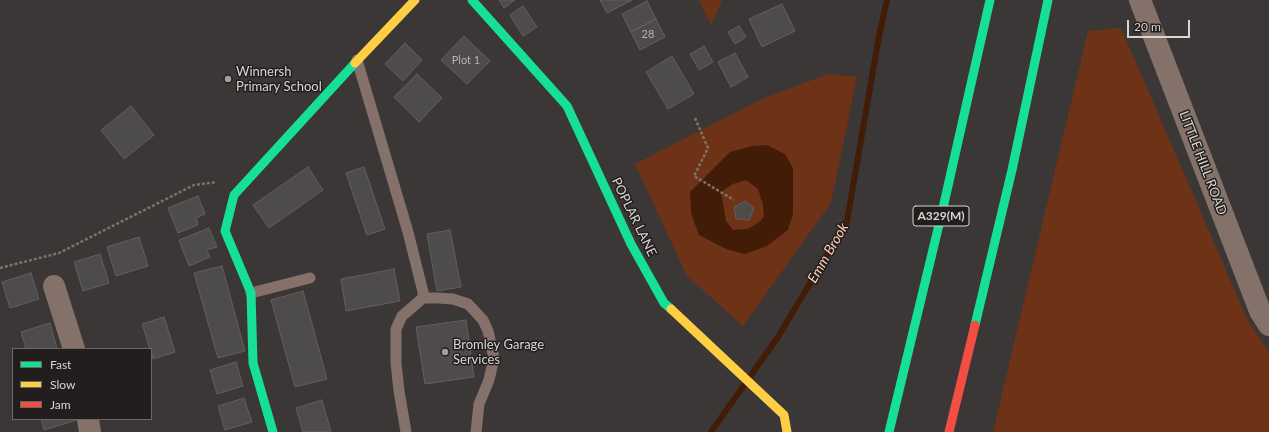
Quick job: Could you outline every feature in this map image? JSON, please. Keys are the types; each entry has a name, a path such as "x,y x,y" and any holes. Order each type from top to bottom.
{"main road":[{"path":"273,432 253,363 251,293 224,231 234,195 357,60 415,0"},
{"name":"POPLAR LANE","path":"472,0 567,106 631,244 664,303 784,416 787,432"},
{"name":"A329(M)","path":"889,432 941,216 990,0"},
{"path":"949,432 1012,170 1048,0"}],"street":[{"name":"LITTLE HILL ROAD","path":"1140,0 1260,311 1269,325"},
{"path":"54,286 74,348"},
{"path":"88,420 90,432"}],"lane":[{"path":"357,60 408,232 423,292 423,298"},
{"path":"251,293 310,278"},
{"path":"406,432 398,384 396,363 396,328 402,316 423,298 453,299 468,304 483,320 488,332 494,358 489,380 479,404 476,432"}],"path":[{"path":"695,118 708,148 694,176 734,200"},
{"path":"0,268 59,253 194,185 249,178"}],"shaded area":[{"path":"699,0 722,0 711,25"},
{"path":"1121,28 1248,321 1269,352 1269,432 993,432 1088,31"},
{"path":"828,74 857,77 831,203 743,326 687,276 635,164 762,99"},
{"path":"767,145 785,154 793,168 793,214 788,230 767,246 745,254 726,249 699,235 691,213 690,192 730,152 752,146","holes":["746,180 758,189 763,205 764,217 758,223 747,229 733,230 726,221 721,192 733,184"]}],"building":[{"path":"499,0 515,0 504,8"},
{"path":"600,0 632,0 607,13"},
{"path":"647,1 656,19 631,32 622,14"},
{"path":"782,4 795,31 762,47 749,19"},
{"path":"523,6 537,27 523,36 510,15"},
{"path":"656,19 665,37 640,50 631,32"},
{"path":"739,26 746,37 735,44 728,32"},
{"path":"464,36 490,61 467,84 441,60"},
{"path":"405,43 422,60 403,81 385,64"},
{"path":"704,46 713,62 699,70 690,54"},
{"path":"735,53 748,77 731,87 718,62"},
{"path":"672,56 694,94 668,109 646,72"},
{"path":"417,74 442,98 419,122 394,97"},
{"path":"131,106 154,135 124,159 101,130"},
{"path":"308,167 323,190 269,228 253,205"},
{"path":"364,167 385,229 367,235 346,173"},
{"path":"198,196 205,214 196,218 198,225 178,233 168,208"},
{"path":"745,201 754,208 749,220 736,219 734,207"},
{"path":"209,228 217,247 207,250 210,257 189,266 179,240"},
{"path":"450,230 461,287 437,291 427,234"},
{"path":"139,237 148,266 116,276 107,247"},
{"path":"100,254 109,283 83,291 74,262"},
{"path":"222,266 245,351 218,358 194,273"},
{"path":"394,269 400,301 346,311 341,279"},
{"path":"31,273 39,299 10,308 2,282"},
{"path":"303,291 327,379 295,387 271,300"},
{"path":"164,317 175,352 153,359 152,348 150,348 142,324"},
{"name":"Bromley Garage Services","path":"466,320 474,377 425,384 416,327"},
{"path":"50,323 57,348 26,348 21,332"},
{"path":"236,362 243,386 217,394 210,370"},
{"path":"244,398 252,422 225,430 218,406"},
{"path":"322,400 331,432 303,432 296,408"},
{"path":"41,420 77,420 44,430"}],"waterway":[{"name":"Emm Brook","path":"711,432 778,337 847,221 879,36 887,0"}],"traffic: fast":[{"path":"472,0 567,106 631,244 664,303 671,309"},
{"path":"889,432 943,208 990,0"},
{"path":"975,325 1012,170 1048,0"},
{"path":"273,432 253,363 251,293 225,231 234,195 355,63"}],"traffic: slow":[{"path":"355,63 415,0"},
{"path":"671,309 784,415 787,432"}],"traffic: jam":[{"path":"949,432 975,325"}],"place":[{"name":"Winnersh Primary School","path":"228,79"},
{"name":"Bromley Garage Services","path":"445,352"}]}
